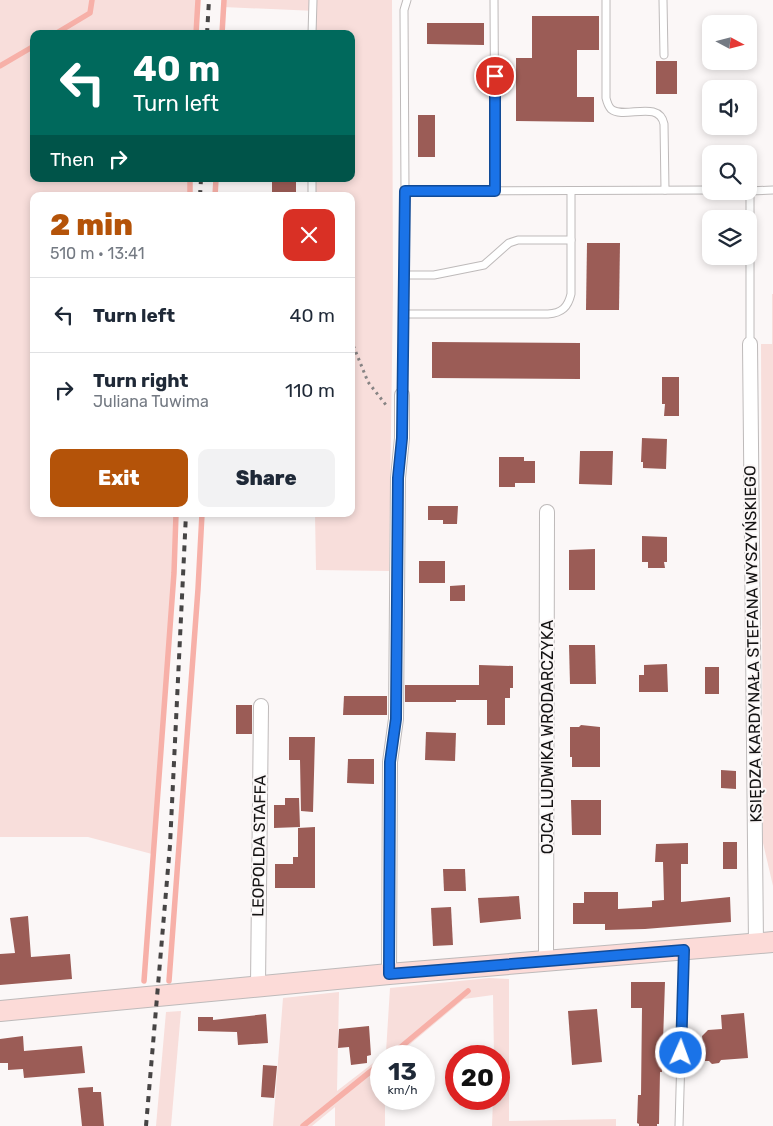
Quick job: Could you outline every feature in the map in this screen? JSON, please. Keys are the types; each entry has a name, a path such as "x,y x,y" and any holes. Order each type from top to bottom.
{"street":[{"name":"KSIĘDZA KARDYNAŁA STEFANA WYSZYŃSKIEGO","path":"0,1011 389,974 764,943 750,344"},
{"path":"389,974 390,762 396,719 398,478 402,401"},
{"name":"OJCA LUDWIKA WRODARCZYKA","path":"546,961 547,512"},
{"name":"LEOPOLDA STAFFA","path":"258,986 261,706"}],"lane":[{"path":"312,30 313,0"},
{"path":"402,401 405,191 404,10 407,0"},
{"path":"494,0 495,191"},
{"path":"606,0 606,98 608,106 616,111 654,112 662,118 664,124 665,190"},
{"path":"663,0 664,55"},
{"path":"405,191 702,190"},
{"path":"757,191 773,190"},
{"path":"403,314 548,314 561,311 566,307 570,294 570,191"},
{"path":"749,200 750,344"},
{"path":"404,275 434,275 484,265 508,244 518,240 571,240"},
{"path":"679,1126 684,950"}],"path":[{"path":"355,350 368,382 383,403 387,406 402,401"}],"shaded area":[{"path":"0,0 198,0 196,30 30,30 30,182 190,182 190,192 30,192 30,517 176,517 174,573 152,854 88,837 0,837"},
{"path":"224,0 392,0 393,291 389,571 316,570 315,517 355,517 355,192 314,192 315,182 355,182 355,30 316,30 316,11 223,7"},
{"path":"772,294 773,886 763,843 761,344 772,344"},
{"path":"489,978 509,979 509,1045 494,1045 493,995 464,999 409,1045 386,1045 390,988"},
{"path":"339,992 337,1091 370,1066 370,1110 385,1110 385,1126 335,1126 335,1107 312,1126 273,1126 283,998"},
{"path":"181,1011 171,1126 156,1126 166,1012"},
{"path":"493,1110 509,1110 509,1121 616,1119 616,1126 492,1126"}],"building":[{"path":"532,16 599,16 599,50 577,50 577,97 594,97 594,122 516,121 516,58 532,58"},
{"path":"427,23 484,23 484,45 427,44"},
{"path":"656,61 677,61 677,94 656,94"},
{"path":"418,115 435,115 435,157 418,157"},
{"path":"272,182 296,182 296,192 272,192"},
{"path":"587,243 620,243 619,310 586,310"},
{"path":"432,342 580,343 580,379 432,378"},
{"path":"662,377 679,377 679,416 664,416 665,404 662,404"},
{"path":"642,438 667,439 666,469 643,468 643,462 641,462"},
{"path":"580,451 613,451 612,485 579,484"},
{"path":"499,457 524,457 524,461 535,461 535,483 515,483 515,487 499,487"},
{"path":"428,506 458,506 457,524 443,524 443,520 428,520"},
{"path":"642,536 667,537 667,562 664,562 665,568 648,568 648,562 642,562"},
{"path":"595,549 595,590 569,590 569,550"},
{"path":"419,561 445,561 445,583 419,583"},
{"path":"465,585 465,601 450,601 450,586"},
{"path":"569,645 595,645 596,684 570,684"},
{"path":"667,664 668,692 639,692 639,675 644,675 644,665"},
{"path":"479,665 513,666 513,688 510,688 510,698 505,698 505,725 487,725 487,700 405,702 405,685 479,685"},
{"path":"705,667 719,667 719,694 705,694"},
{"path":"344,696 387,696 387,715 343,715"},
{"path":"236,705 252,705 252,734 236,734"},
{"path":"581,725 600,727 600,767 572,767 570,727 579,727"},
{"path":"426,732 456,733 455,761 425,760"},
{"path":"289,737 315,737 313,812 301,811 300,760 289,760"},
{"path":"348,759 374,759 374,784 347,783"},
{"path":"721,770 736,771 736,789 721,788"},
{"path":"285,798 299,798 300,827 274,828 274,805 285,805"},
{"path":"571,800 601,800 601,835 572,835"},
{"path":"315,827 315,888 275,888 275,864 293,864 293,857 298,857 298,828"},
{"path":"723,842 737,842 737,869 723,869"},
{"path":"688,843 688,864 681,864 681,902 730,897 731,922 645,929 605,930 605,924 573,924 573,903 584,903 584,892 618,892 618,909 652,907 652,901 664,900 663,862 655,862 656,844"},
{"path":"443,869 465,869 466,891 444,891"},
{"path":"519,896 521,919 480,923 478,898"},
{"path":"451,907 453,945 433,946 431,908"},
{"path":"28,916 31,957 70,954 72,979 0,985 0,954 15,953 10,918"},
{"path":"631,982 665,982 662,1072 660,1072 659,1124 657,1126 639,1126 637,1123 638,1095 641,1095 642,1008 631,1008"},
{"path":"597,1009 602,1062 572,1065 568,1011"},
{"path":"744,1013 748,1058 721,1060 719,1063 712,1064 709,1061 705,1061 702,1036 708,1030 722,1029 721,1015"},
{"path":"266,1014 268,1043 238,1045 237,1032 198,1031 198,1017 213,1017 213,1020"},
{"path":"369,1026 370,1055 367,1056 367,1063 351,1065 349,1047 338,1048 339,1029"},
{"path":"23,1036 24,1051 82,1046 85,1073 24,1078 23,1069 8,1070 8,1063 0,1063 0,1039"},
{"path":"263,1065 277,1066 274,1098 261,1097"},
{"path":"93,1087 93,1092 101,1092 104,1126 82,1126 78,1088"}],"waterway":[{"path":"62,30 90,13 92,0"},
{"path":"196,30 198,0"},
{"path":"222,30 224,0"},
{"path":"0,66 30,48"},
{"path":"190,182 190,192"},
{"path":"215,192 216,182"},
{"path":"144,981 174,573 176,517"},
{"path":"169,981 202,517"},
{"path":"403,1045 468,991"},
{"path":"303,1126 370,1072"}],"railway":[{"path":"207,30 209,0"},
{"path":"200,192 201,182"},
{"path":"146,1126 170,845 186,517"}],"route":[{"path":"495,76 495,191 405,191 402,438 398,478 396,719 390,754 389,974 684,950 681,1053"}]}
